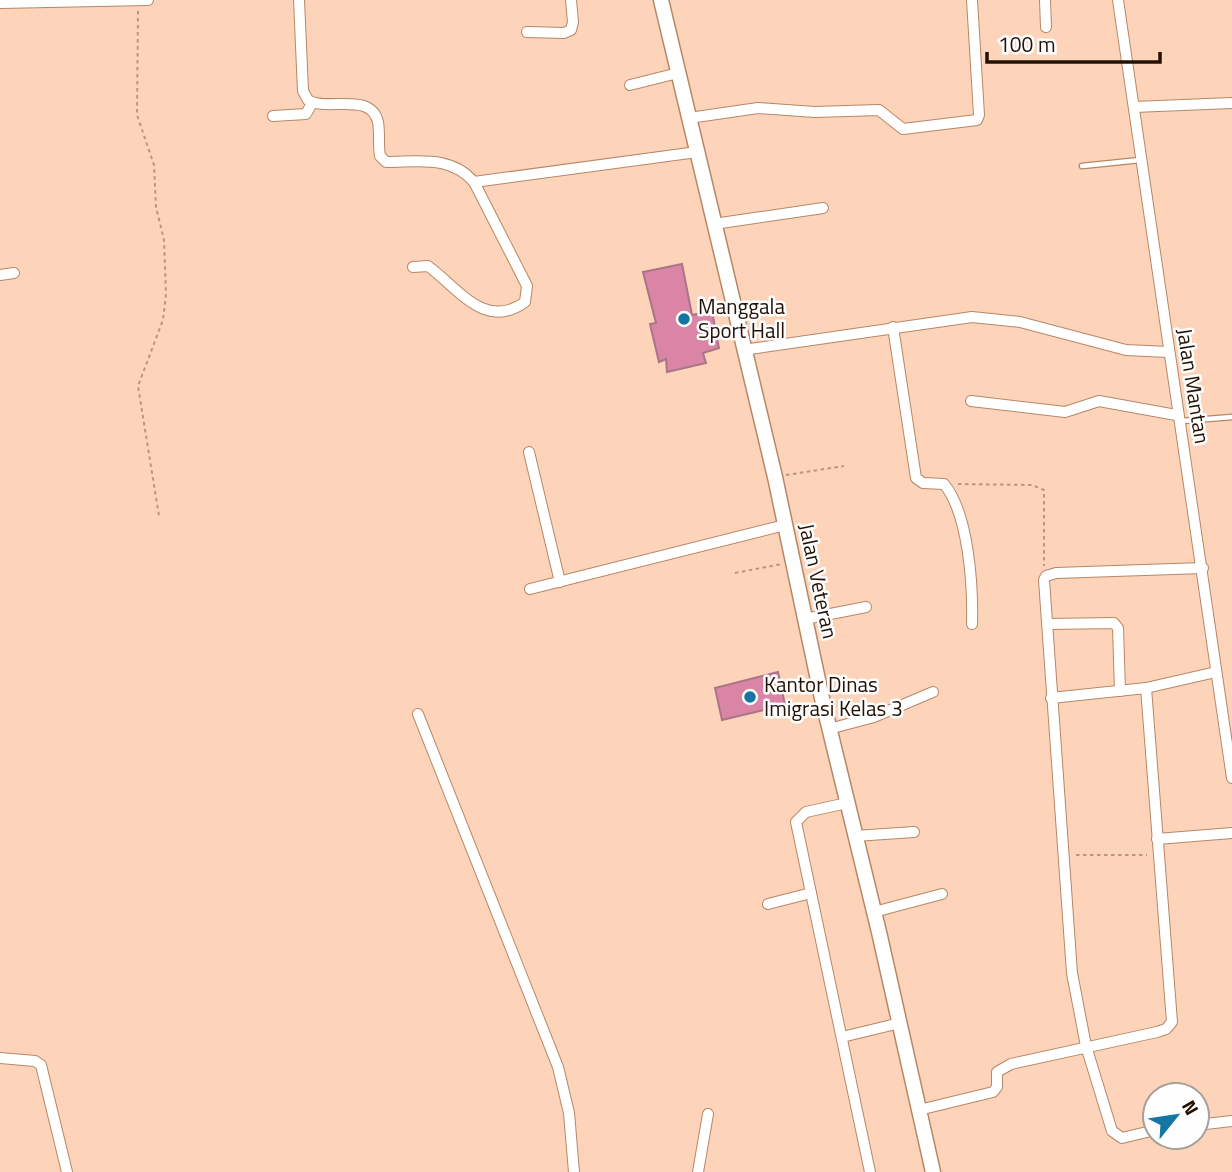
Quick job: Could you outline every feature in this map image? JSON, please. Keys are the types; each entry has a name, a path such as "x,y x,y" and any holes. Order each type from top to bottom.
{"street":[{"path":"0,3 148,0"},
{"path":"299,0 303,91 312,103"},
{"path":"527,32 564,33 571,30 571,0"},
{"name":"Jalan Veteran","path":"661,0 775,477 829,729 933,1172"},
{"path":"689,118 758,108 815,112 879,110 903,129 977,120 979,115 972,0"},
{"path":"1045,0 1046,27"},
{"name":"Jalan Mantan","path":"1118,0 1177,418 1203,568 1216,672 1228,721 1232,777"},
{"path":"630,85 678,73"},
{"path":"273,116 306,114 312,103"},
{"path":"312,103 356,105 371,110 378,122 382,160 453,163 464,170 474,182 527,286 525,302 501,313 490,312 464,299 447,280 428,266 413,267"},
{"path":"1134,107 1232,103"},
{"path":"474,182 697,152"},
{"path":"715,224 823,208"},
{"path":"0,275 14,274"},
{"path":"743,350 972,317 993,318 1126,350 1168,352"},
{"path":"893,327 916,478 923,483 946,485 963,530 971,573 972,624"},
{"path":"971,401 1065,412 1099,401 1177,418"},
{"path":"529,452 559,582"},
{"path":"530,589 785,525"},
{"path":"1141,1133 1122,1138 1112,1131 1086,1046 1072,973 1051,698 1045,578 1056,573 1203,568"},
{"path":"805,619 866,607"},
{"path":"1048,624 1114,623 1118,628 1120,691"},
{"path":"1051,698 1146,688 1216,672"},
{"path":"919,1110 993,1092 997,1087 997,1072 1003,1067 1157,1032 1166,1029 1171,1021 1146,688"},
{"path":"829,729 874,717 933,692"},
{"path":"418,715 558,1067 569,1113 574,1172"},
{"path":"847,803 806,812 797,818 870,1172"},
{"path":"855,836 914,832"},
{"path":"1157,839 1232,833"},
{"path":"768,904 811,893"},
{"path":"874,912 942,894"},
{"path":"842,1037 900,1023"},
{"path":"0,1058 35,1061 41,1065 67,1172"},
{"path":"698,1172 708,1114"},
{"path":"1211,1123 1232,1121"}],"lane":[{"path":"1082,166 1141,160"},
{"path":"1177,418 1232,417"}],"path":[{"path":"138,1 137,115 154,165 156,207 164,240 162,263 166,294 160,330 138,386 159,516"},
{"path":"775,477 844,466"},
{"path":"946,485 1032,485 1044,490 1045,578"},
{"path":"735,573 793,562"},
{"path":"1064,855 1159,856"}],"building":[{"name":"Manggala Sport Hall","path":"682,264 692,315 712,311 719,348 703,353 706,363 667,372 666,359 659,362 650,324 656,323 643,272"},
{"name":"Kantor Dinas Imigrasi Kelas 3","path":"778,672 785,705 722,720 715,688"}],"place":[{"name":"Manggala Sport Hall","path":"684,319"},
{"name":"Kantor Dinas Imigrasi Kelas 3","path":"750,697"}]}
